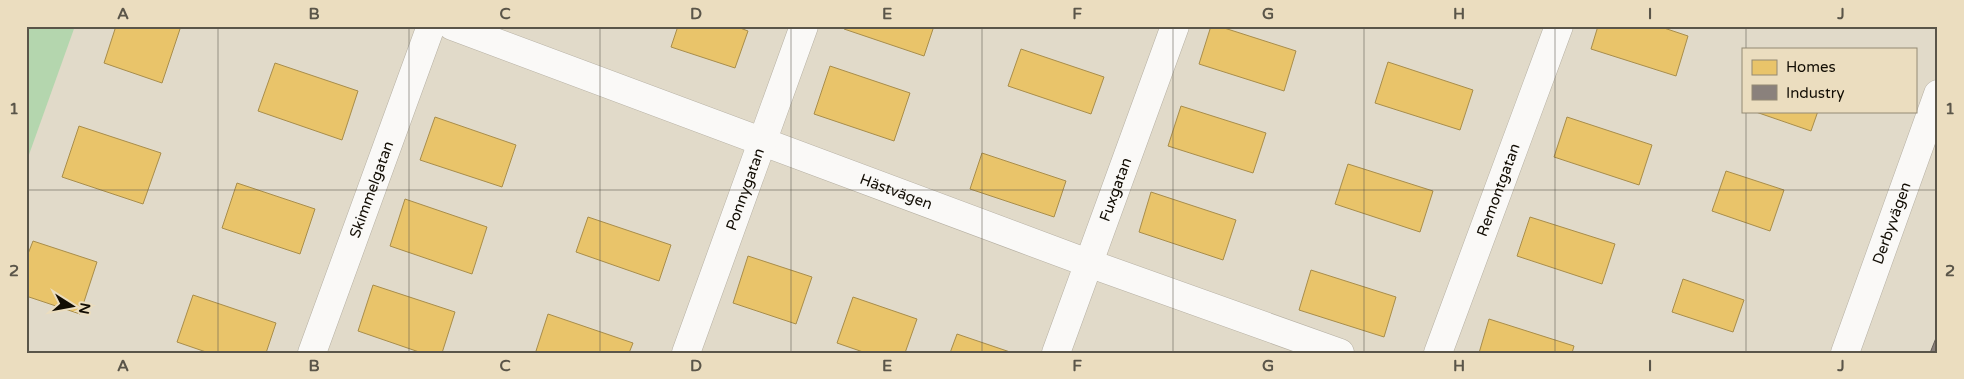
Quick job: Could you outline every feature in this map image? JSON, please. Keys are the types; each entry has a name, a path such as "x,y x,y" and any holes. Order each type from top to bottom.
{"street":[{"name":"Skimmelgatan","path":"312,353 431,26"},
{"name":"Hästvägen","path":"452,26 761,143 1340,353"},
{"name":"Ponnygatan","path":"686,353 804,26"},
{"name":"Fuxgatan","path":"1056,353 1175,26"},
{"name":"Remontgatan","path":"1438,353 1559,26"},
{"name":"Derbyvägen","path":"1845,353 1938,94"}],"green space":[{"path":"26,26 75,26 26,163"}],"building: Homes":[{"path":"116,26 172,26 180,29 162,83 104,63"},
{"path":"678,26 735,26 748,31 735,68 671,47"},
{"path":"844,26 934,26 924,56 844,29"},
{"path":"1211,26 1218,26 1296,51 1284,91 1199,64"},
{"path":"1598,26 1658,26 1688,36 1676,76 1591,49"},
{"path":"1021,49 1104,77 1091,114 1008,86"},
{"path":"1388,62 1473,90 1460,130 1375,103"},
{"path":"275,63 358,91 342,140 258,111"},
{"path":"830,66 910,93 894,141 814,114"},
{"path":"1181,106 1266,133 1253,173 1168,146"},
{"path":"1756,112 1818,112 1811,131"},
{"path":"435,117 516,145 502,187 420,160"},
{"path":"1567,117 1652,145 1639,185 1554,157"},
{"path":"79,126 161,153 143,204 62,177"},
{"path":"982,153 1066,181 1054,217 970,189"},
{"path":"1348,164 1433,191 1420,232 1335,204"},
{"path":"1726,171 1784,190 1770,231 1712,211"},
{"path":"237,183 315,209 300,254 222,228"},
{"path":"1151,192 1236,220 1223,260 1139,232"},
{"path":"405,199 487,227 472,274 390,246"},
{"path":"588,217 671,245 659,281 576,252"},
{"path":"1530,217 1615,244 1602,284 1517,256"},
{"path":"33,241 97,262 80,314 26,296 26,259"},
{"path":"748,256 812,277 796,324 733,303"},
{"path":"1311,270 1396,297 1384,337 1299,310"},
{"path":"1683,279 1744,300 1733,332 1672,312"},
{"path":"373,285 455,312 442,353 422,353 358,331"},
{"path":"193,295 276,323 266,353 209,353 177,342"},
{"path":"853,297 917,319 905,353 866,353 837,343"},
{"path":"548,314 633,343 629,353 542,353 536,351"},
{"path":"1489,319 1574,346 1572,353 1479,353"},
{"path":"957,334 1013,353 950,353"}],"building: Industry":[{"path":"1938,333 1938,353 1930,353"}]}
